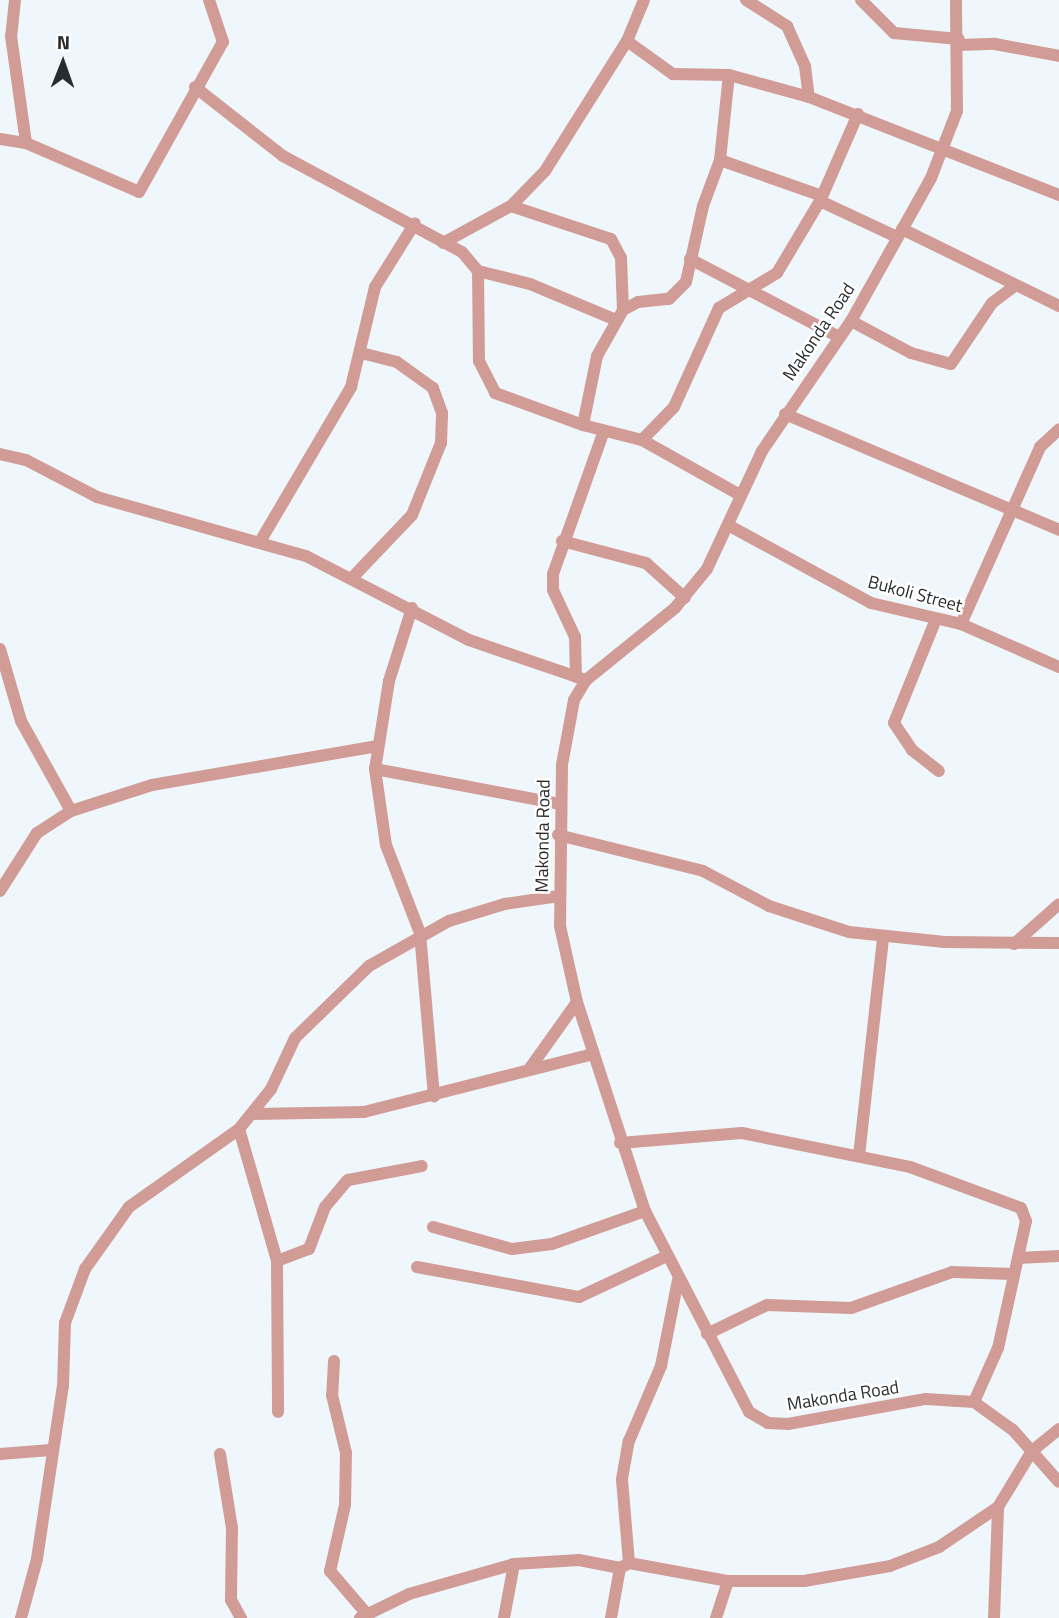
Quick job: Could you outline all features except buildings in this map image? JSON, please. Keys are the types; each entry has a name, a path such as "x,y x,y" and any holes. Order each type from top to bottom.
{"street":[{"path":"15,0 11,36 26,142"},
{"path":"0,139 26,142 139,192 195,87 223,42 209,0"},
{"path":"443,243 511,206 569,139 627,41 645,0"},
{"path":"746,0 787,26 805,66 809,97"},
{"path":"860,0 894,33 995,44 1059,56"},
{"name":"Makonda Road","path":"956,0 960,42 957,111 945,146 852,321 785,414 740,495 728,525 685,598 581,678 568,717 558,835 562,946 620,1143 645,1211 678,1280 749,1412 768,1423 926,1399 974,1402"},
{"path":"627,41 673,74 729,75 809,97 945,146 1059,195"},
{"path":"195,87 283,156 415,223 443,243 462,252 478,271 530,284 620,315 679,295 720,160 729,75"},
{"path":"642,440 674,407 719,308 778,273 821,198 858,114"},
{"path":"720,160 821,198 1012,288 1059,306"},
{"path":"511,206 611,239 621,258 620,315 597,356 583,425"},
{"path":"261,540 326,439 362,353 374,288 415,223"},
{"path":"690,259 753,289 839,337"},
{"path":"478,271 485,380 495,393 583,425 642,440 740,495"},
{"path":"852,321 911,353 951,365 992,303 1012,288"},
{"path":"352,579 411,515 441,443 442,413 433,388 397,362 362,353"},
{"path":"785,414 1013,514 1059,530"},
{"path":"961,624 991,550 1013,514 1040,447 1059,429"},
{"path":"0,454 26,460 97,496 261,540 352,579 501,653 581,678 576,637 553,590 562,541 604,431"},
{"name":"Bukoli Street","path":"728,525 871,603 961,624 1059,667"},
{"path":"562,541 646,563 685,598"},
{"path":"412,608 388,681 375,769 386,845 419,933 434,1096"},
{"path":"936,620 894,723 898,736 939,771"},
{"path":"0,649 17,712 71,811"},
{"path":"0,891 37,833 71,811 152,785 378,746"},
{"path":"375,769 560,804"},
{"path":"558,835 684,865 811,922 883,937 1014,944 1059,943"},
{"path":"21,1618 37,1559 51,1451 64,1386 65,1324 85,1269 129,1207 239,1129 254,1114 295,1038 369,966 419,933 505,904 559,896"},
{"path":"1014,944 1059,904"},
{"path":"859,1156 883,937"},
{"path":"530,1068 577,1002"},
{"path":"254,1114 364,1112 434,1096 530,1068 593,1055"},
{"path":"239,1129 277,1261 278,1412"},
{"path":"620,1143 743,1133 910,1167 1017,1205 1026,1221 1018,1258 998,1348 974,1402 995,1414 1059,1482"},
{"path":"277,1261 309,1249 325,1208 348,1180 422,1166"},
{"path":"433,1227 512,1249 552,1244 645,1211"},
{"path":"416,1266 579,1297 667,1256"},
{"path":"1018,1258 1059,1256"},
{"path":"707,1334 767,1305 851,1308 952,1272 1013,1275"},
{"path":"611,1618 624,1565 622,1479 629,1441 661,1366 678,1280"},
{"path":"334,1361 332,1395 346,1453 345,1505 330,1571 363,1615 514,1564 579,1560 728,1581 804,1581 890,1566 957,1538 998,1507 1032,1451 1059,1429"},
{"path":"0,1454 51,1451"},
{"path":"220,1454 232,1528 231,1600 241,1618"},
{"path":"994,1618 1000,1572 998,1507"},
{"path":"504,1618 514,1564"},
{"path":"716,1618 728,1581"}]}
